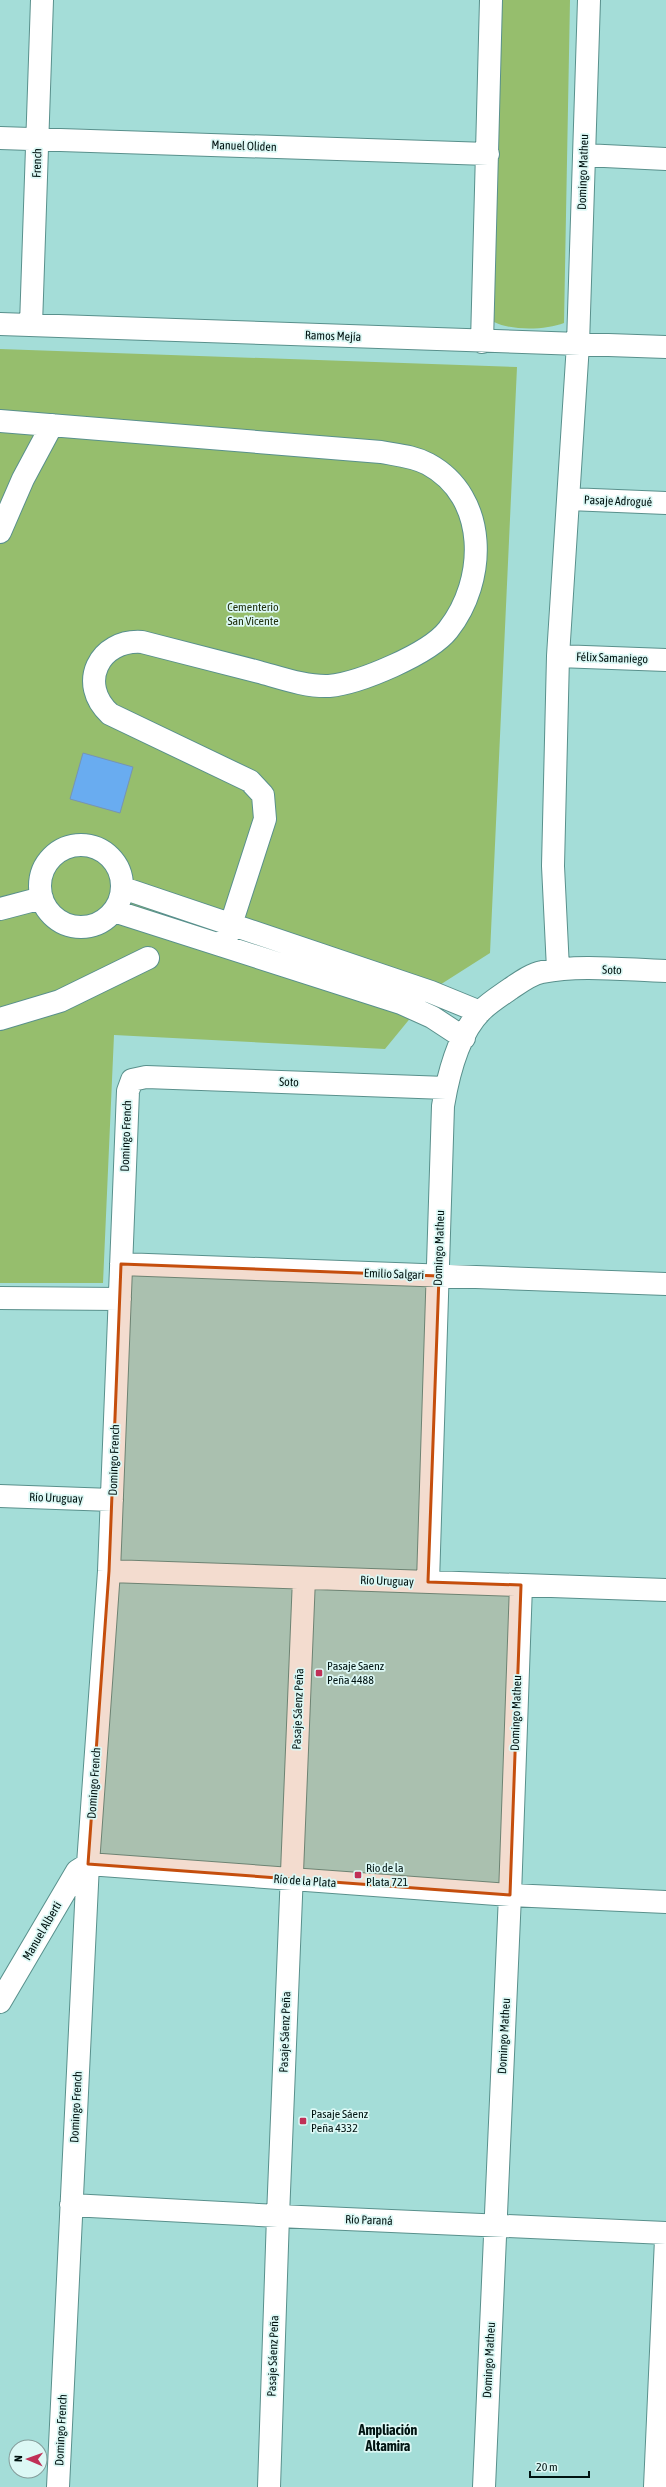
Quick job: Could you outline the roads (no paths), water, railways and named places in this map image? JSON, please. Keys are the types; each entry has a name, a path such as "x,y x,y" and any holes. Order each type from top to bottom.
{"street":[{"name":"French","path":"31,325 42,0"},
{"path":"482,342 491,0"},
{"name":"Domingo Matheu","path":"428,1582 439,1276 443,1106 446,1088 464,1038 480,1012 529,977 539,972 558,969 553,866 558,656 578,344 589,0"},
{"name":"Manuel Oliden","path":"0,138 488,154"},
{"path":"584,155 666,159"},
{"name":"Ramos Mejía","path":"0,324 482,342 666,347"},
{"path":"0,421 381,452 414,458 429,465 456,488 471,513 475,527 475,567 464,605 439,639 397,664 357,679 322,686 294,681 142,642 129,641 112,648 96,668 94,677 96,694 103,708 110,714 250,781 263,795 266,819 224,946"},
{"path":"0,532 23,478 52,425"},
{"name":"Pasaje Adrogué","path":"569,499 666,502"},
{"name":"Félix Samaniego","path":"558,656 666,660"},
{"path":"77,844 91,845 104,851 115,861 121,874 123,888 120,900 114,911 104,920 93,926 80,927 68,925 56,919 47,909 42,898 40,883 43,869 51,857 63,849 77,844"},
{"path":"123,888 431,992 480,1012"},
{"path":"0,909 42,898"},
{"path":"114,911 401,1003 432,1017 464,1038"},
{"path":"0,1019 60,1001 148,958"},
{"name":"Soto","path":"558,969 666,971"},
{"name":"Soto","path":"132,1080 146,1077 446,1088"},
{"name":"Domingo French","path":"58,2487 88,1864 109,1571 128,1091 132,1080"},
{"name":"Emilio Salgari","path":"121,1264 666,1284"},
{"path":"0,1298 120,1299"},
{"name":"Río Uruguay","path":"0,1496 112,1500"},
{"name":"Río Uruguay","path":"109,1571 666,1590"},
{"name":"Pasaje Sáenz Peña","path":"269,2487 278,2216 304,1578"},
{"name":"Domingo Matheu","path":"484,2487 510,1895 521,1586"},
{"name":"Río de la Plata","path":"88,1864 510,1895 666,1902"},
{"name":"Manuel Alberti","path":"0,2002 77,1871 88,1864"},
{"name":"Río Paraná","path":"71,2205 278,2216 666,2233"},
{"path":"656,2487 666,2239"}],"place":[{"name":"Pasaje Saenz Peña 4488","path":"319,1673"},
{"name":"Río de la Plata 721","path":"358,1875"},
{"name":"Pasaje Sáenz Peña 4332","path":"303,2121"}],"district":[{"name":"Ampliación Altamira","path":"388,2438"}],"park label":[{"name":"Cementerio San Vicente","path":"253,614"}]}
